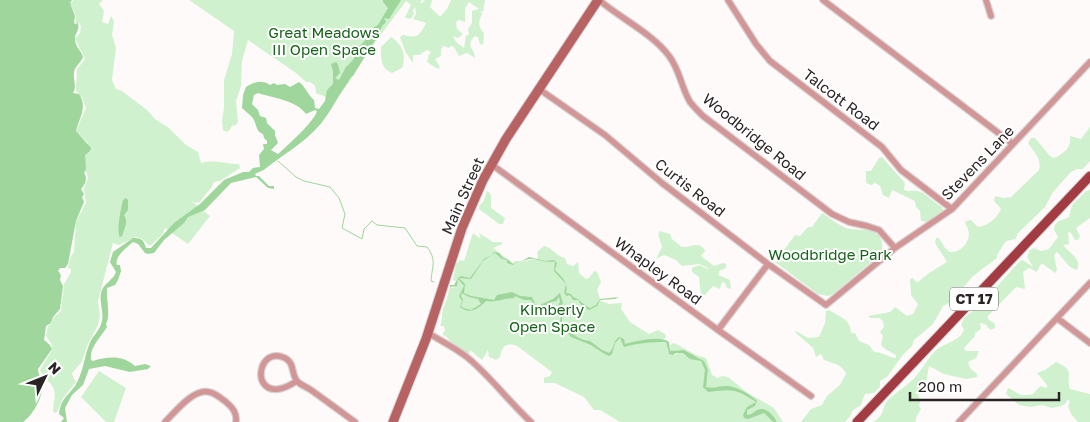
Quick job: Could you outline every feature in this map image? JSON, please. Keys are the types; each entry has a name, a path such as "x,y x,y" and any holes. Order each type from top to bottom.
{"main road":[{"name":"Main Street","path":"393,422 428,333 462,228 491,164 599,0"},
{"name":"CT 17","path":"857,422 1090,176"}],"street":[{"name":"Woodbridge Road","path":"599,0 668,54 676,65 682,85 691,103 703,116 832,214 849,222 879,230 895,248"},
{"name":"Talcott Road","path":"728,0 756,44 770,61 882,147 901,170 952,209"},
{"path":"823,0 1013,144"},
{"path":"986,0 991,16"},
{"name":"Stevens Lane","path":"826,305 895,248 952,209 1090,62"},
{"name":"Curtis Road","path":"539,89 604,135 662,183 768,264 826,305"},
{"name":"Whapley Road","path":"491,164 718,330 812,396"},
{"path":"718,330 768,264"},
{"path":"959,422 1090,283"},
{"path":"1057,318 1090,343"},
{"path":"428,333 467,357 495,384 521,414 531,422"},
{"path":"297,381 281,389 271,388 261,378 261,368 264,362 270,358 277,356 284,358 291,364 297,381 355,422"},
{"path":"165,422 191,397 206,391 218,396 233,408 236,422"}],"green space":[{"path":"74,0 103,0 99,4 104,11 102,22 108,24 111,16 114,21 112,35 116,48 112,80 116,89 122,91 147,110 186,145 198,152 201,163 239,164 240,168 220,181 214,182 200,202 195,203 190,200 210,216 188,244 165,228 162,235 150,246 142,239 136,237 119,245 113,243 98,301 100,315 98,325 81,363 72,373 76,382 63,398 55,413 53,411 54,390 40,370 52,350 52,345 46,336 48,326 61,311 64,284 71,272 71,269 68,268 70,258 74,252 76,222 86,203 84,188 88,178 85,171 85,155 88,143 76,131 86,108 82,97 76,91 77,69 85,59 75,39 80,33 81,26 79,23 75,23 76,16 70,3"},
{"name":"Great Meadows III Open Space","path":"189,0 422,0 420,2 422,3 425,0 432,0 430,7 440,17 447,9 451,0 485,0 483,12 480,10 482,14 479,22 484,33 483,45 480,44 478,37 475,36 470,43 475,58 467,53 459,56 454,47 443,46 441,56 435,59 440,67 438,69 427,62 431,52 427,50 419,55 413,55 413,63 406,53 400,37 403,35 417,35 426,23 413,19 416,14 415,7 412,18 408,19 405,17 411,5 406,1 350,76 352,78 336,100 327,94 326,97 316,93 315,86 310,82 306,82 248,40 242,61 241,86 236,101 238,122 226,132 223,130 222,121 224,80 232,54 234,31","holes":["469,2 479,9 472,11 472,23 468,29 469,34 466,36 464,48 456,42 453,36 458,38 463,34 457,29 456,22 459,20 465,22 465,8"]},
{"path":"391,37 401,46 404,54 402,68 392,73 383,65 381,55 381,47"},
{"path":"1090,127 1090,161 1083,169 1071,172 1053,192 1045,207 1017,234 1016,239 1006,241 997,258 973,276 951,302 943,306 933,324 914,340 912,346 902,356 887,377 880,381 880,387 874,393 865,394 861,405 852,411 845,422 801,422 811,409 822,405 827,396 840,385 846,374 840,366 824,360 821,354 816,357 813,348 795,332 808,338 819,337 825,323 826,311 829,310 846,321 849,324 851,333 855,333 859,341 869,345 874,352 896,358 896,355 881,345 883,336 880,332 884,327 883,321 879,318 870,318 868,316 890,312 895,307 907,316 913,314 918,304 911,295 910,279 913,278 918,282 947,262 935,243 936,238 939,238 950,252 960,250 968,238 969,233 965,224 966,221 971,220 978,227 989,223 1001,209 994,201 995,196 1011,197 1039,170 1038,159 1028,143 1031,138 1035,138 1050,156 1054,158 1066,150 1070,144 1070,136 1081,139"},
{"path":"882,157 905,183 904,190 917,191 926,195 942,207 943,210 940,214 929,222 921,221 920,211 916,207 915,201 892,190 889,198 883,195 880,186 875,183 871,185 866,183 866,171 871,171 879,158"},
{"path":"1090,190 1090,218 1076,228 1080,236 1078,240 1075,240 1071,233 1068,232 1069,244 1063,245 1076,258 1078,268 1076,270 1069,266 1057,252 1054,255 1057,270 1055,273 1043,264 1040,265 1037,272 1029,268 1023,272 1025,289 1016,287 988,316 988,319 995,324 995,328 990,330 985,324 980,323 981,329 975,333 975,336 964,348 966,351 979,351 976,358 968,362 970,368 977,374 977,377 966,379 944,374 929,366 926,383 918,391 921,409 916,422 873,422 882,414 888,400 913,380 937,349 959,337 964,329 961,325 964,318 979,306 1020,261 1023,260 1033,267 1027,257 1030,250 1034,248 1041,251 1049,249 1058,237 1054,230 1056,224 1069,217 1072,205 1086,191"},
{"path":"487,191 491,195 491,208 505,218 503,224 499,224 479,209"},
{"name":"Woodbridge Park","path":"822,213 846,228 872,231 880,237 882,245 880,254 877,257 833,294 828,296 818,294 775,262 795,235 800,236 808,227 812,227"},
{"path":"660,231 670,234 672,239 682,247 701,246 705,251 701,256 714,266 726,264 726,268 719,271 719,275 716,274 730,280 731,289 727,288 725,283 722,282 720,289 713,286 705,295 701,296 699,277 692,272 692,268 699,265 708,268 699,264 682,266 676,260 664,255 656,259 662,247 658,234"},
{"name":"Kimberly Open Space","path":"473,233 481,239 479,233 493,242 502,242 502,244 493,248 514,264 517,261 536,260 538,257 537,252 544,246 565,258 567,264 573,266 578,262 579,273 586,279 594,271 597,272 601,282 597,290 599,300 609,304 622,303 621,309 630,322 649,334 658,330 665,334 666,337 664,339 657,339 661,342 666,342 668,352 674,355 681,352 690,358 701,361 705,368 707,381 708,370 700,358 684,350 670,351 670,346 673,343 676,344 696,355 706,358 712,375 718,378 722,376 728,377 745,391 774,408 783,422 777,422 772,415 760,410 753,413 764,413 773,422 620,422 600,410 594,410 584,397 555,383 544,383 544,378 550,376 552,372 517,346 505,346 500,357 496,360 489,357 488,350 482,360 470,350 469,356 451,344 449,339 442,334 445,331 444,326 440,326 442,311 450,287 453,288 457,284 458,278 456,281 453,280 456,264 460,260 464,261"},
{"path":"1056,362 1068,371 1070,389 1090,394 1090,422 1078,422 1071,414 1068,399 1065,404 1052,408 1042,405 1030,407 1019,405 1006,394 1008,388 1024,395 1033,394 1040,386 1047,388 1047,385 1037,373"},
{"path":"99,371 126,388 114,422 106,422 81,397"}],"shaded area":[{"path":"0,0 72,0 70,3 75,16 74,22 75,24 78,23 75,42 83,57 74,72 75,88 73,93 79,94 83,103 76,131 91,148 85,155 86,169 84,173 86,179 81,189 84,194 82,197 84,202 76,221 68,264 65,268 60,268 58,271 61,275 60,280 63,286 60,309 53,317 51,323 46,326 44,340 52,349 38,369 42,382 40,399 34,410 23,422 0,422"},
{"path":"383,0 401,0 389,19 384,18 386,22 379,34 325,119 304,140 264,170 255,174 269,186 274,186 274,189 268,188 256,177 231,183 205,210 188,217 184,223 164,240 154,253 145,253 138,244 133,242 119,256 117,265 120,265 121,271 118,280 115,285 107,288 107,327 92,351 91,360 121,358 135,366 145,364 151,366 148,369 130,372 105,366 89,369 83,385 72,395 65,408 67,422 61,422 64,418 59,414 62,403 74,388 82,370 89,345 101,325 102,290 116,272 110,262 113,252 133,238 140,239 146,248 151,248 174,223 200,204 224,180 260,167 259,155 264,149 263,144 267,144 267,141 257,129 252,117 242,108 246,87 261,82 270,85 274,83 277,85 285,84 290,87 299,82 314,100 315,108 319,109 325,101 327,90 333,84 331,64 336,62 338,64 340,73 335,78 339,80 346,67 354,59 354,55 358,51 356,50 372,33 374,27 378,25 388,8","holes":["258,93 284,100 302,109 306,114 317,111 306,127 278,154 271,150 278,143 275,131 267,123 266,118 260,116 258,110 252,104 254,95"]},
{"path":"126,198 128,200 128,210 124,215 126,223 120,237 118,230 119,220 123,200"},
{"path":"494,252 499,253 513,264 517,261 513,265 507,263 507,260 502,259 495,253 492,255"},
{"path":"492,255 483,261 471,279 459,278 465,284 464,293 494,300 497,295 512,292 520,296 532,297 538,306 553,299 560,293 563,303 559,308 562,315 562,325 579,338 590,341 609,353 615,341 619,337 624,339 625,344 648,339 665,340 669,342 670,351 684,350 704,361 708,370 706,387 731,386 743,391 757,401 755,406 747,410 747,415 763,409 771,414 777,422 773,422 764,413 748,419 744,418 743,415 747,407 756,402 738,392 723,390 708,392 703,387 705,370 701,361 690,359 683,353 669,354 666,342 624,347 620,338 615,343 612,354 609,356 591,345 571,337 559,327 561,315 557,307 560,302 559,297 556,301 541,309 536,308 531,300 524,300 515,296 514,298 486,301 474,310 467,311 460,307 462,301 459,296 464,286 458,279 457,286 450,287 450,285 454,285 458,278 461,276 470,278 484,259","holes":["462,293 478,299 481,304 471,310 463,308 461,306 463,300"]},
{"path":"529,257 545,261 555,261 548,262 532,259 522,261"},
{"path":"555,261 557,263 555,270 566,284 554,271"},
{"path":"566,284 566,293 571,294 590,308 596,305 600,299 619,297 600,300 597,306 589,310 582,306 578,300 573,300 570,295 567,296 564,293"}],"waterway":[{"path":"278,161 296,177 304,181 330,187 339,198 345,214 342,228 362,239 364,229 372,221 377,225 405,228 417,246 427,247 430,252 433,263 431,281 434,282"}]}
